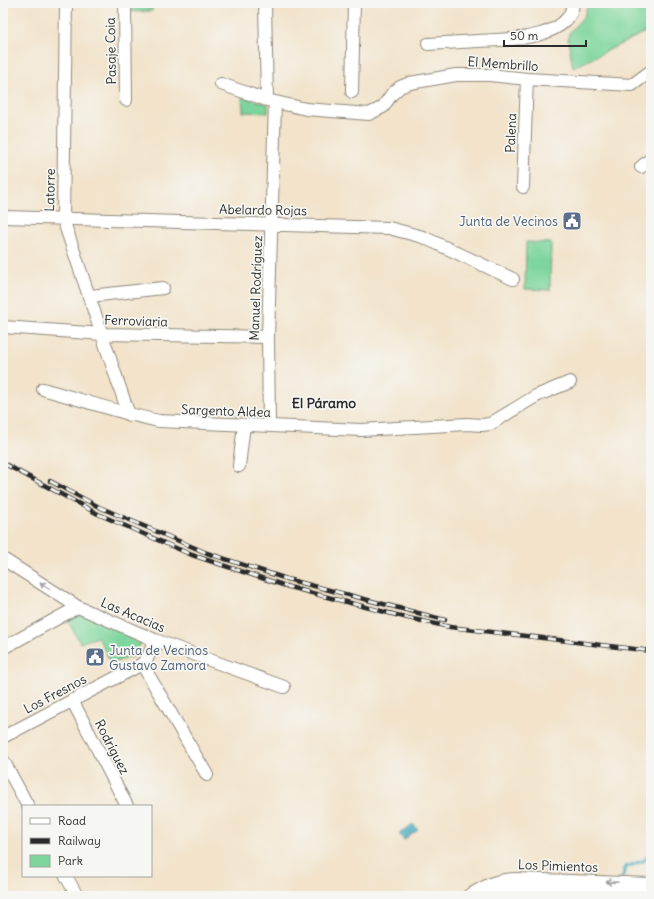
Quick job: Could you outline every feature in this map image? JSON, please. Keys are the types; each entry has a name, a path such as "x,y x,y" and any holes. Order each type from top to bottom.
{"street":[{"name":"Latorre","path":"66,3 63,219 103,334 129,415"},
{"name":"Pasaje Coia","path":"125,3 126,100"},
{"name":"Manuel Rodríguez","path":"265,3 271,101 272,224 268,337 268,426"},
{"path":"352,92 354,3"},
{"path":"428,44 515,39 530,36 554,29 563,23 570,16 573,3"},
{"name":"El Membrillo","path":"221,84 271,101 306,109 369,114 383,106 391,95 400,87 410,83 456,75 490,75 527,79 632,85 651,71"},
{"name":"Palena","path":"523,187 527,79"},
{"path":"641,167 651,159"},
{"name":"Abelardo Rojas","path":"3,217 389,228 407,232 436,242 513,279"},
{"path":"90,296 163,288"},
{"name":"Ferroviaria","path":"3,327 103,334 268,337"},
{"name":"Sargento Aldea","path":"43,389 129,415 159,421 361,430 490,424 536,396 570,382"},
{"path":"239,466 244,425"},
{"name":"Las Acacias","path":"3,559 78,607 155,640 284,687"},
{"path":"3,648 78,607"},
{"path":"155,640 147,659 142,664 207,775"},
{"name":"Los Fresnos","path":"3,737 142,664"},
{"name":"Rodríguez","path":"72,700 126,805"},
{"path":"3,760 27,805"},
{"path":"66,877 76,896"},
{"name":"Los Pimientos","path":"468,896 492,882 516,878 640,889 651,895"},
{"name":"Los Pimientos","path":"487,896 506,890 640,889"}],"green space":[{"path":"131,3 152,3 152,11 131,12"},
{"path":"588,3 651,3 651,29 573,68 568,39 570,32 584,16"},
{"path":"242,97 268,104 268,113 243,112"},
{"path":"526,242 551,243 550,290 525,289"},
{"path":"80,611 142,640 135,656 111,663 98,637 80,643 66,618"}],"water":[{"path":"413,824 418,830 404,840 399,834"}],"waterway":[{"path":"621,881 626,867 645,860 651,851"}],"railway":[{"path":"3,463 98,514 192,555 289,587 408,618 450,627 651,651"},
{"path":"50,481 99,507 207,553 287,579 445,620"}],"place":[{"name":"Junta de Vecinos","path":"572,221"},
{"name":"Junta de Vecinos Gustavo Zamora","path":"95,657"}],"district":[{"name":"El Páramo","path":"324,403"}]}
